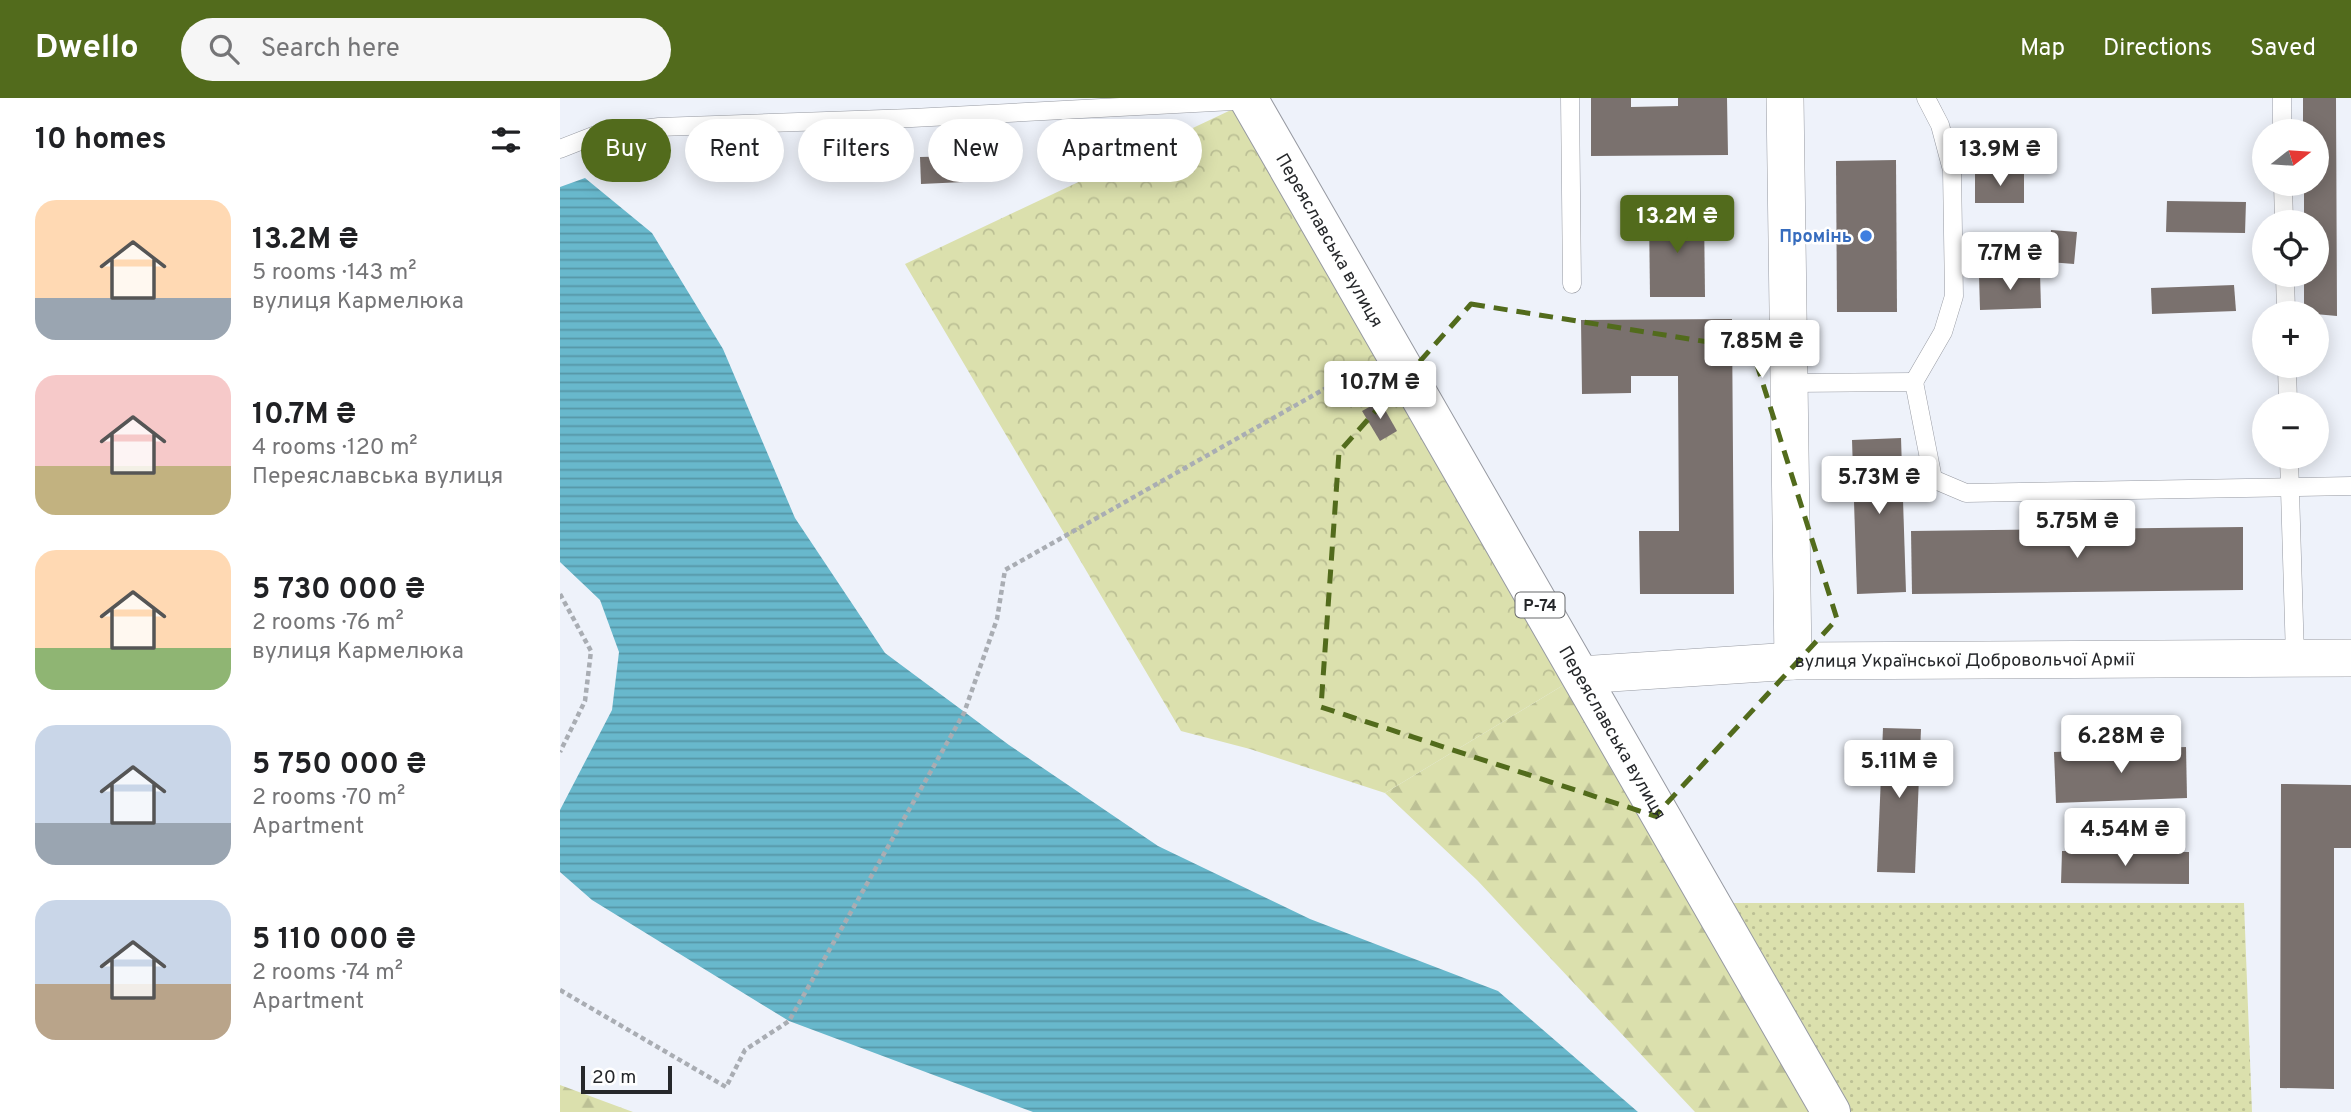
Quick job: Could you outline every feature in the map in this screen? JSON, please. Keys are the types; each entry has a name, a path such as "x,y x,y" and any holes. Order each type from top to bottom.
{"main road":[{"name":"Переяславська вулиця","path":"1251,99 1831,1112"}],"street":[{"path":"1785,98 1793,660"},
{"name":"вулиця Української Добровольчої Армії","path":"1580,675 1793,660 2351,658"}],"lane":[{"path":"1570,98 1572,284"},
{"path":"1926,98 1940,125 1952,170 1954,296 1943,332 1914,382 1933,479 1966,493 2351,486"},
{"path":"2282,98 2282,119"},
{"path":"560,149 598,134 659,127 1251,99"},
{"path":"1791,383 1914,382"},
{"path":"2289,469 2295,657"}],"path":[{"path":"560,990 726,1087 745,1050 789,1021 964,713 997,619 1005,570 1393,350"},
{"path":"560,594 591,652 585,701 560,752"}],"highlighted area":[{"path":"1471,304 1752,349 1837,619 1655,816 1321,707 1339,452"}],"green space":[{"path":"1250,101 1580,675 1385,793 1250,749 1181,731 905,264 1079,182 1202,182 1202,124"},
{"path":"1580,675 1831,1112 1695,1112 1477,880 1385,793"},
{"path":"1710,903 2244,903 2252,1112 1831,1112"},
{"path":"560,1085 633,1112 560,1112"}],"water":[{"path":"581,179 581,182 590,182 652,233 723,349 795,518 885,653 1009,745 1158,846 1310,919 1498,991 1638,1112 1033,1112 789,1021 592,900 560,872 560,810 612,710 619,652 600,600 560,562 560,187"}],"building":[{"path":"1591,98 1631,98 1631,107 1678,106 1678,98 1727,98 1728,155 1591,156"},
{"path":"2303,98 2336,98 2337,316 2329,315 2329,301 2304,301 2304,287 2329,287 2329,210 2304,210 2304,196 2329,196 2329,119 2303,119"},
{"path":"920,157 928,157 928,182 964,182 921,184"},
{"name":"Промінь","path":"1896,160 1897,312 1837,312 1836,161"},
{"path":"2024,172 2024,203 1975,203 1975,173"},
{"path":"2167,201 2246,202 2245,233 2166,232"},
{"path":"1649,212 1704,212 1705,297 1650,297"},
{"path":"2051,230 2077,232 2074,264 2049,262"},
{"path":"2040,273 2041,308 1980,310 1979,275"},
{"path":"2234,285 2236,311 2152,314 2151,288"},
{"path":"1732,319 1734,594 1640,594 1639,531 1679,531 1678,376 1631,376 1631,393 1582,394 1581,320"},
{"path":"1380,401 1397,431 1380,441 1362,411"},
{"path":"1901,438 1906,592 1857,594 1852,440"},
{"path":"2243,527 2243,590 1912,594 1911,531"},
{"path":"1883,728 1921,729 1915,873 1877,872"},
{"path":"2186,747 2187,798 2056,803 2054,752"},
{"path":"2281,784 2351,785 2351,848 2334,848 2334,1089 2280,1088"},
{"path":"2062,851 2189,852 2189,884 2061,883"}],"place":[{"name":"Промінь","path":"1866,236"}]}
